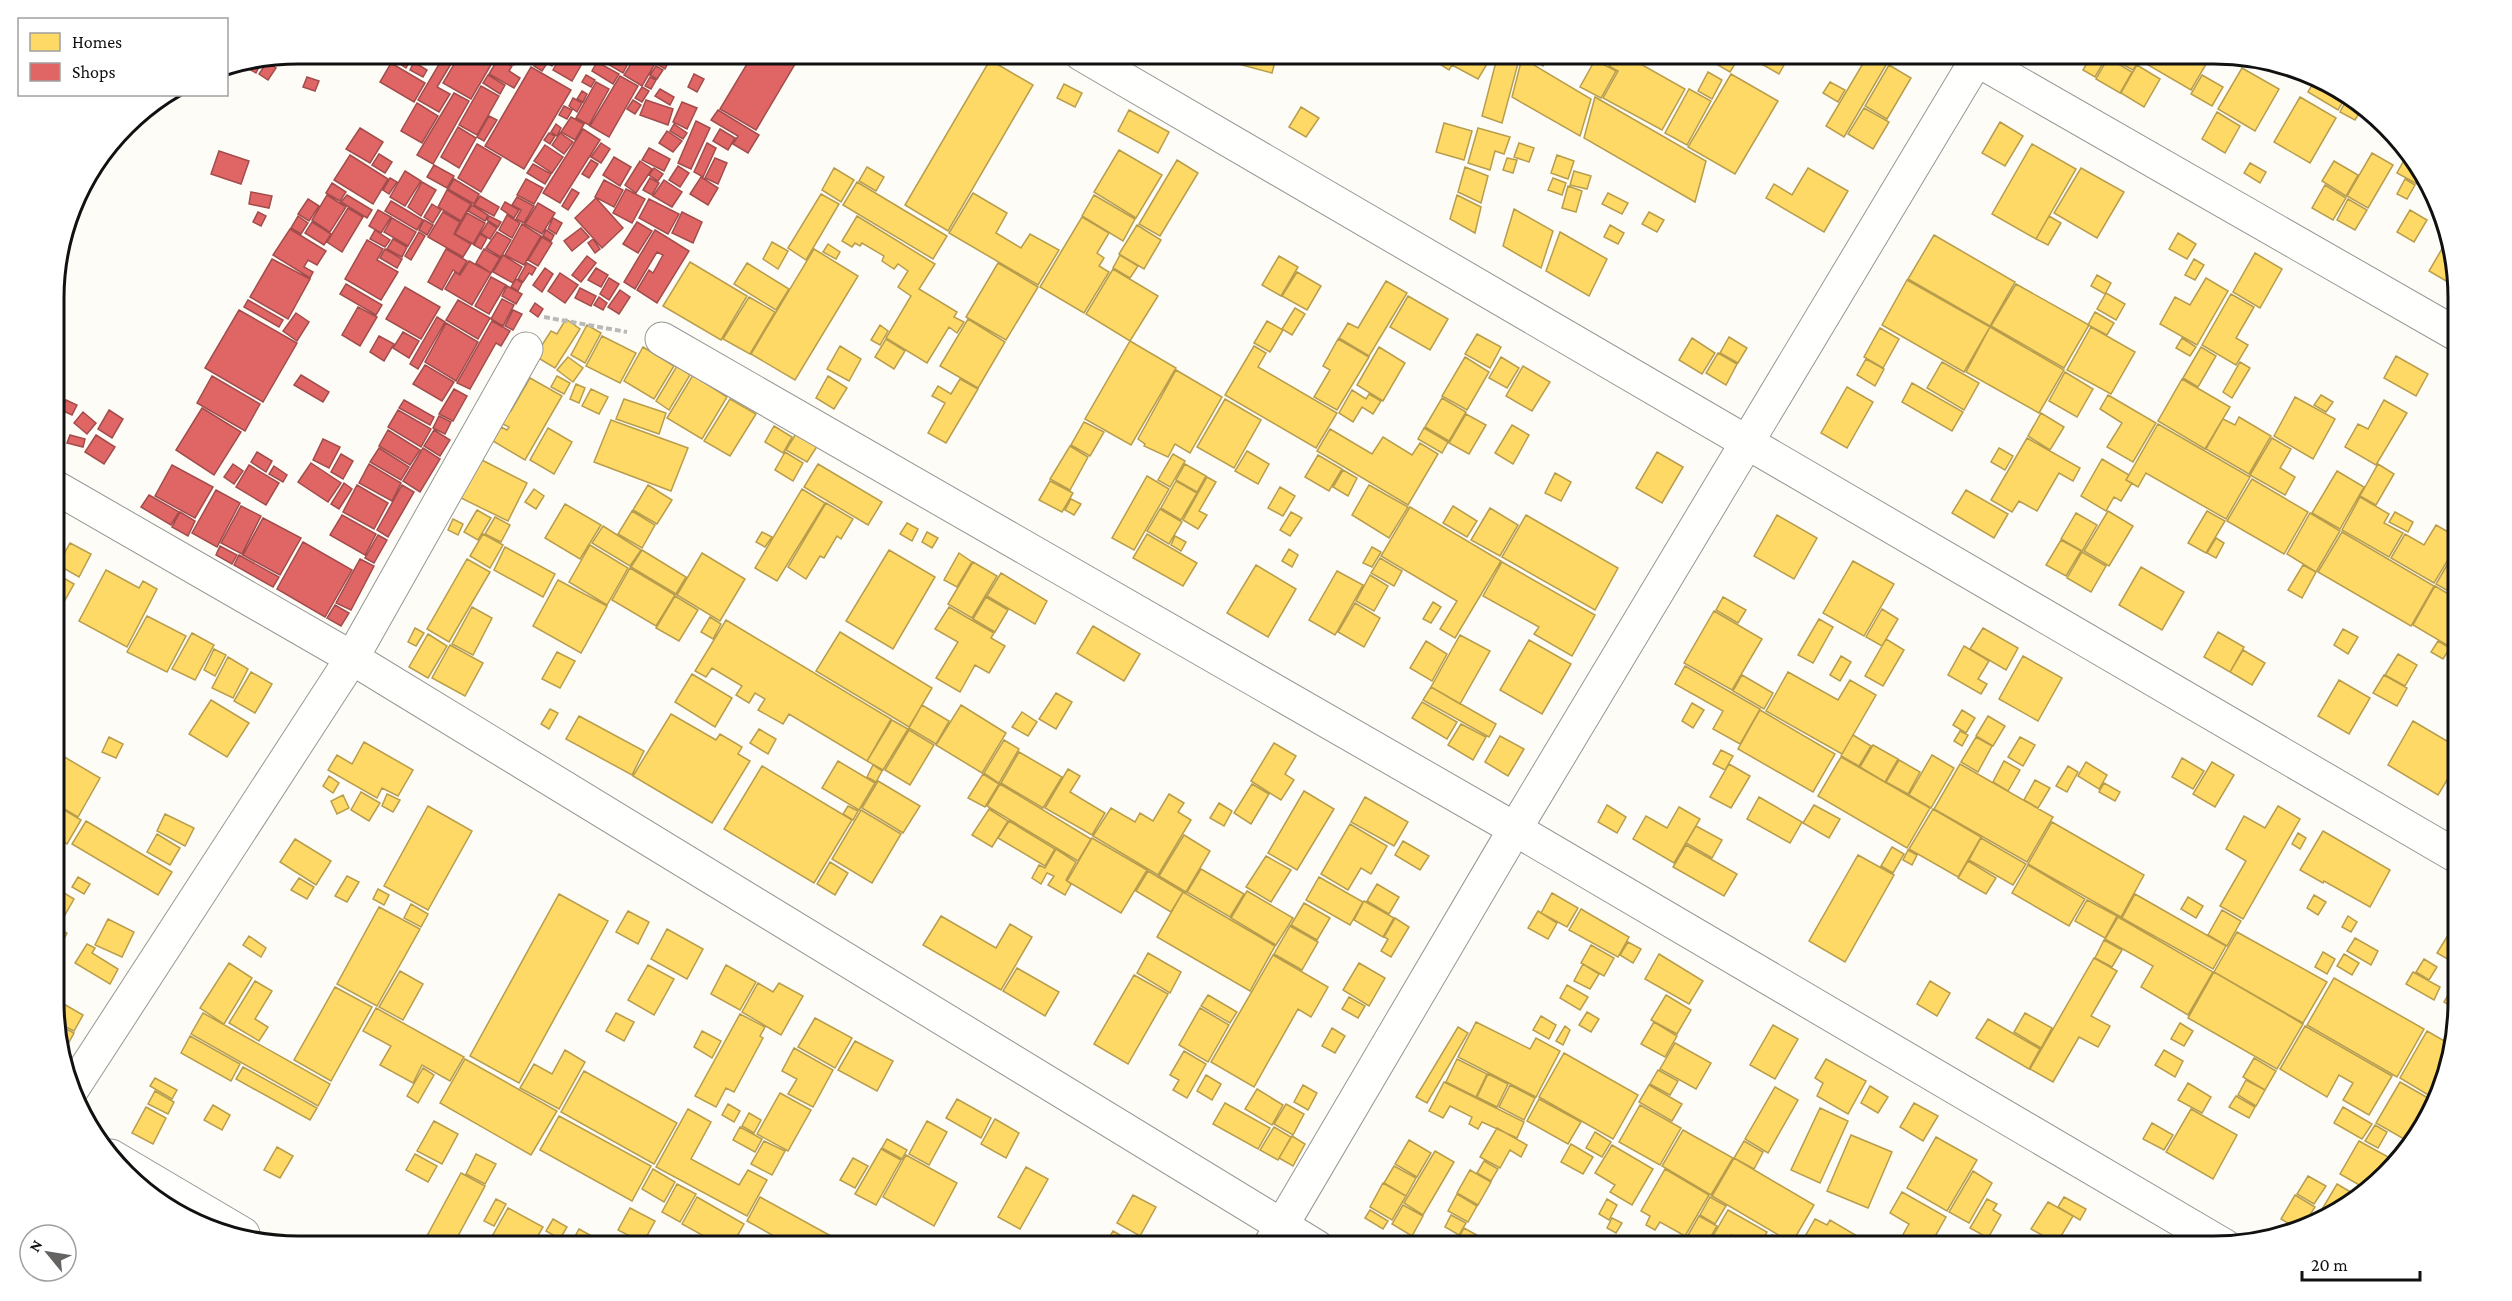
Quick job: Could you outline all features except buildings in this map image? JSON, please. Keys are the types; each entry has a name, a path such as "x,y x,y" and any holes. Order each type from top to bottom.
{"street":[{"path":"1098,64 2448,850"},
{"path":"64,492 352,658 1275,1236 1970,64"},
{"path":"1989,64 2448,329"},
{"path":"662,339 1515,829 2208,1236"},
{"path":"78,1080 352,658 526,349"},
{"path":"136,1171 229,1226"}],"path":[{"path":"526,349 545,315 662,339"}]}
